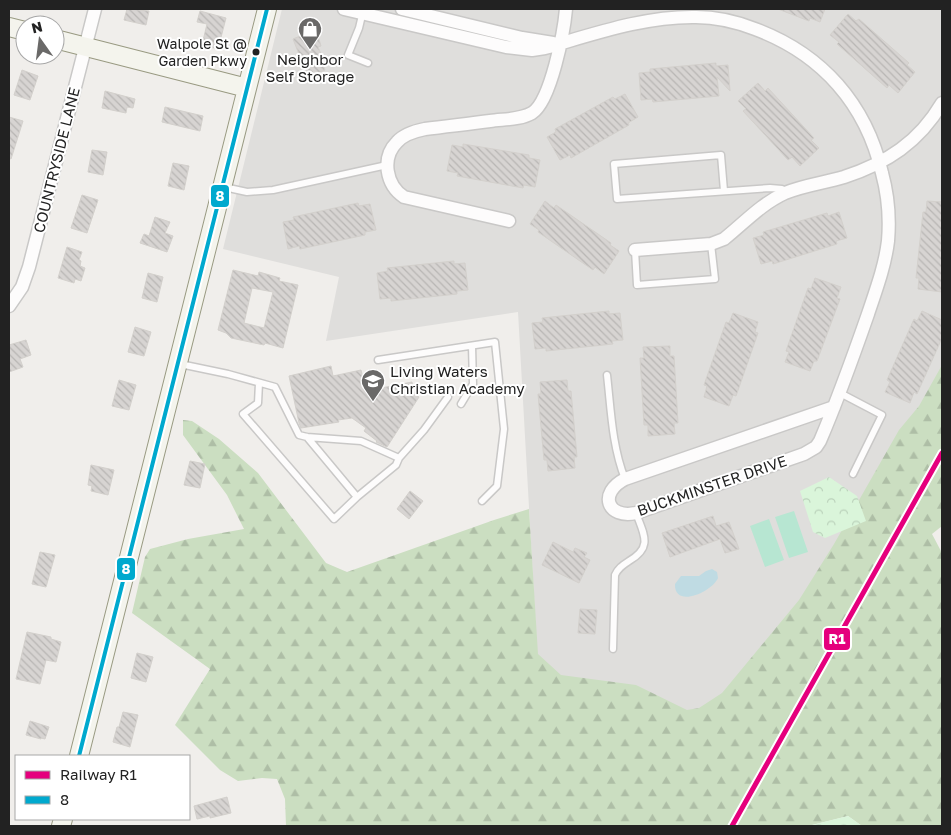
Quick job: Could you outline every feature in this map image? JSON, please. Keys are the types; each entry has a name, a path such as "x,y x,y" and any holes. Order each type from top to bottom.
{"main road":[{"path":"79,755 267,9"},
{"path":"65,41 247,88"}],"street":[{"name":"COUNTRYSIDE LANE","path":"9,306 22,287 29,267 95,9"},
{"name":"BUCKMINSTER DRIVE","path":"344,9 363,11 513,48 532,50 632,24 660,19 698,17 714,14 783,41 808,57 843,91 860,114 880,162 888,210 888,243 881,276 840,393 820,441 811,451 636,513 624,515 618,513 610,504 610,491 617,483 625,479 834,407"},
{"name":"BUCKMINSTER DRIVE","path":"402,9 522,38 561,44"},
{"path":"509,221 404,197 396,192 391,184 387,165 388,156 398,141 425,128 515,118 530,114 542,102 561,44 566,9"},
{"path":"635,250 712,244 724,239 769,201 806,185 844,177 880,162 905,147 934,118 942,103"}],"lane":[{"path":"363,11 348,55 368,63"},
{"path":"724,191 721,155 614,164 617,199 770,188 782,189 787,192"},
{"path":"222,186 247,192 273,190 387,165"},
{"path":"635,250 638,285 715,279 712,244"},
{"path":"378,360 495,342 504,429 497,486 482,501"},
{"path":"461,404 472,384 472,346"},
{"path":"178,364 228,374 275,387 299,435 361,441 399,458"},
{"path":"607,375 617,455 625,479"},
{"path":"259,383 258,403 243,414 334,519 356,497 396,465 399,458 424,430 448,396"},
{"path":"840,393 882,415 853,474"},
{"path":"307,437 356,497"},
{"path":"613,649 615,575 622,566 637,557 645,546 636,513"}],"shaded area":[{"path":"282,9 942,9 942,394 728,775 539,685 518,312 326,341 339,277 223,249"}],"green space":[{"path":"942,365 942,526 932,534 942,553 942,826 862,826 848,816 808,826 286,826 285,799 277,779 262,778 238,781 220,770 175,725 210,669 132,613 145,557 150,549 188,539 244,529 227,495 183,435 183,420 192,421 219,439 258,473 326,563 347,572 529,509 538,654 561,675 636,685 687,710 699,708 722,693 799,600 834,544 899,430 919,406"},
{"path":"829,477 857,496 866,521 825,538 813,532 800,491"},
{"path":"794,511 808,552 789,558 775,517"},
{"path":"769,519 784,560 765,567 750,526"},
{"path":"848,816 862,826 808,826"}],"water":[{"path":"712,569 717,572 718,578 709,588 701,593 687,597 680,596 676,591 675,584 681,576 699,576"}],"building":[{"path":"127,9 149,11 146,25 124,20"},
{"path":"778,9 825,9 820,22 810,18 809,21"},
{"path":"200,11 226,18 218,49 202,45 207,24 197,22"},
{"path":"848,14 856,21 859,19 909,63 907,65 915,72 898,93 889,85 887,88 837,44 839,42 830,35"},
{"path":"312,31 315,37 318,36 321,46 318,47 321,54 319,55 325,70 308,77 293,39"},
{"path":"716,63 716,66 728,65 730,91 717,77 719,96 653,102 652,99 641,100 639,73 650,72 650,69"},
{"path":"22,70 38,76 30,100 14,95"},
{"path":"758,83 765,91 768,88 814,138 811,140 819,148 800,166 792,157 788,160 743,111 746,109 738,101"},
{"path":"105,91 135,99 133,108 127,107 126,113 102,108"},
{"path":"625,94 638,117 628,123 629,125 571,158 570,155 560,160 547,137 556,132 555,129 613,97 615,99"},
{"path":"165,107 203,116 200,131 162,122"},
{"path":"9,117 23,121 11,159 9,158"},
{"path":"463,144 529,155 529,158 540,160 535,187 524,185 523,188 457,176 458,173 447,171 452,145 463,147"},
{"path":"92,150 107,152 103,175 88,172"},
{"path":"173,163 189,166 184,190 168,186"},
{"path":"82,195 98,200 87,233 71,228"},
{"path":"545,201 554,208 556,205 611,243 610,245 619,251 604,274 595,267 593,270 538,232 539,230 530,224"},
{"path":"927,201 942,202 942,292 918,289 919,278 916,278 923,212 926,212"},
{"path":"358,203 359,206 370,204 376,230 365,232 365,235 300,249 299,246 288,249 283,222 294,220 293,217"},
{"path":"839,212 847,238 836,241 837,244 773,264 772,261 761,264 753,238 764,235 763,232 827,213 828,216"},
{"path":"155,217 170,222 165,233 173,236 167,252 140,243 144,234 149,236"},
{"path":"67,247 82,252 79,260 81,261 80,266 85,268 81,281 75,279 74,283 58,278"},
{"path":"454,261 454,264 465,263 468,290 457,291 457,294 391,301 391,298 380,299 377,273 388,271 387,268"},
{"path":"233,270 258,276 259,272 280,278 279,281 298,285 283,348 265,343 264,345 231,338 226,333 218,330","holes":["252,288 273,292 264,328 244,323"]},
{"path":"148,273 163,277 157,302 142,298"},
{"path":"815,278 841,287 837,298 840,299 817,361 814,361 810,371 785,362 789,352 786,351 808,288 811,289"},
{"path":"609,311 609,314 620,313 623,340 612,341 613,344 546,351 546,348 535,349 532,323 543,322 542,318"},
{"path":"922,311 942,320 942,338 917,394 914,392 910,403 885,392 890,382 887,380 914,319 917,321"},
{"path":"733,313 758,322 755,332 758,333 736,396 733,395 729,406 704,397 707,386 704,385 726,322 729,323"},
{"path":"135,327 151,332 144,356 128,352"},
{"path":"26,340 31,355 20,359 23,367 9,372 9,345"},
{"path":"670,346 670,356 674,356 678,423 674,423 675,434 648,436 648,425 644,425 640,358 644,358 643,347"},
{"path":"331,366 333,376 361,370 367,394 374,384 381,388 412,382 414,394 419,397 387,447 376,442 364,431 366,428 352,418 301,428 289,376"},
{"path":"119,380 136,385 129,410 112,406"},
{"path":"567,380 568,391 571,391 577,457 574,457 575,468 548,471 547,460 544,460 538,394 541,394 540,382"},
{"path":"190,461 205,464 200,488 184,485"},
{"path":"91,465 114,470 108,495 91,491 92,486 88,485"},
{"path":"410,491 423,501 409,519 397,509"},
{"path":"713,516 716,526 729,522 739,549 725,553 720,539 670,557 662,533"},
{"path":"553,542 573,552 575,548 587,553 584,557 590,560 579,583 542,565"},
{"path":"40,552 55,555 46,587 32,584"},
{"path":"580,609 597,610 595,634 578,633"},
{"path":"27,632 51,637 51,639 61,642 56,662 46,660 40,684 16,679"},
{"path":"137,653 153,657 146,682 131,678"},
{"path":"123,712 138,715 130,747 113,742"},
{"path":"30,721 49,727 45,739 26,735"},
{"path":"227,797 231,813 197,819 194,806"}],"rail line":[{"name":"R1","path":"732,826 942,453"}],"transit line":[{"name":"8","path":"79,755 267,9"}],"place":[{"name":"Neighbor Self Storage","path":"310,50"},
{"name":"Walpole St @ Garden Pkwy","path":"256,52"},
{"name":"Living Waters Christian Academy","path":"373,402"}]}
